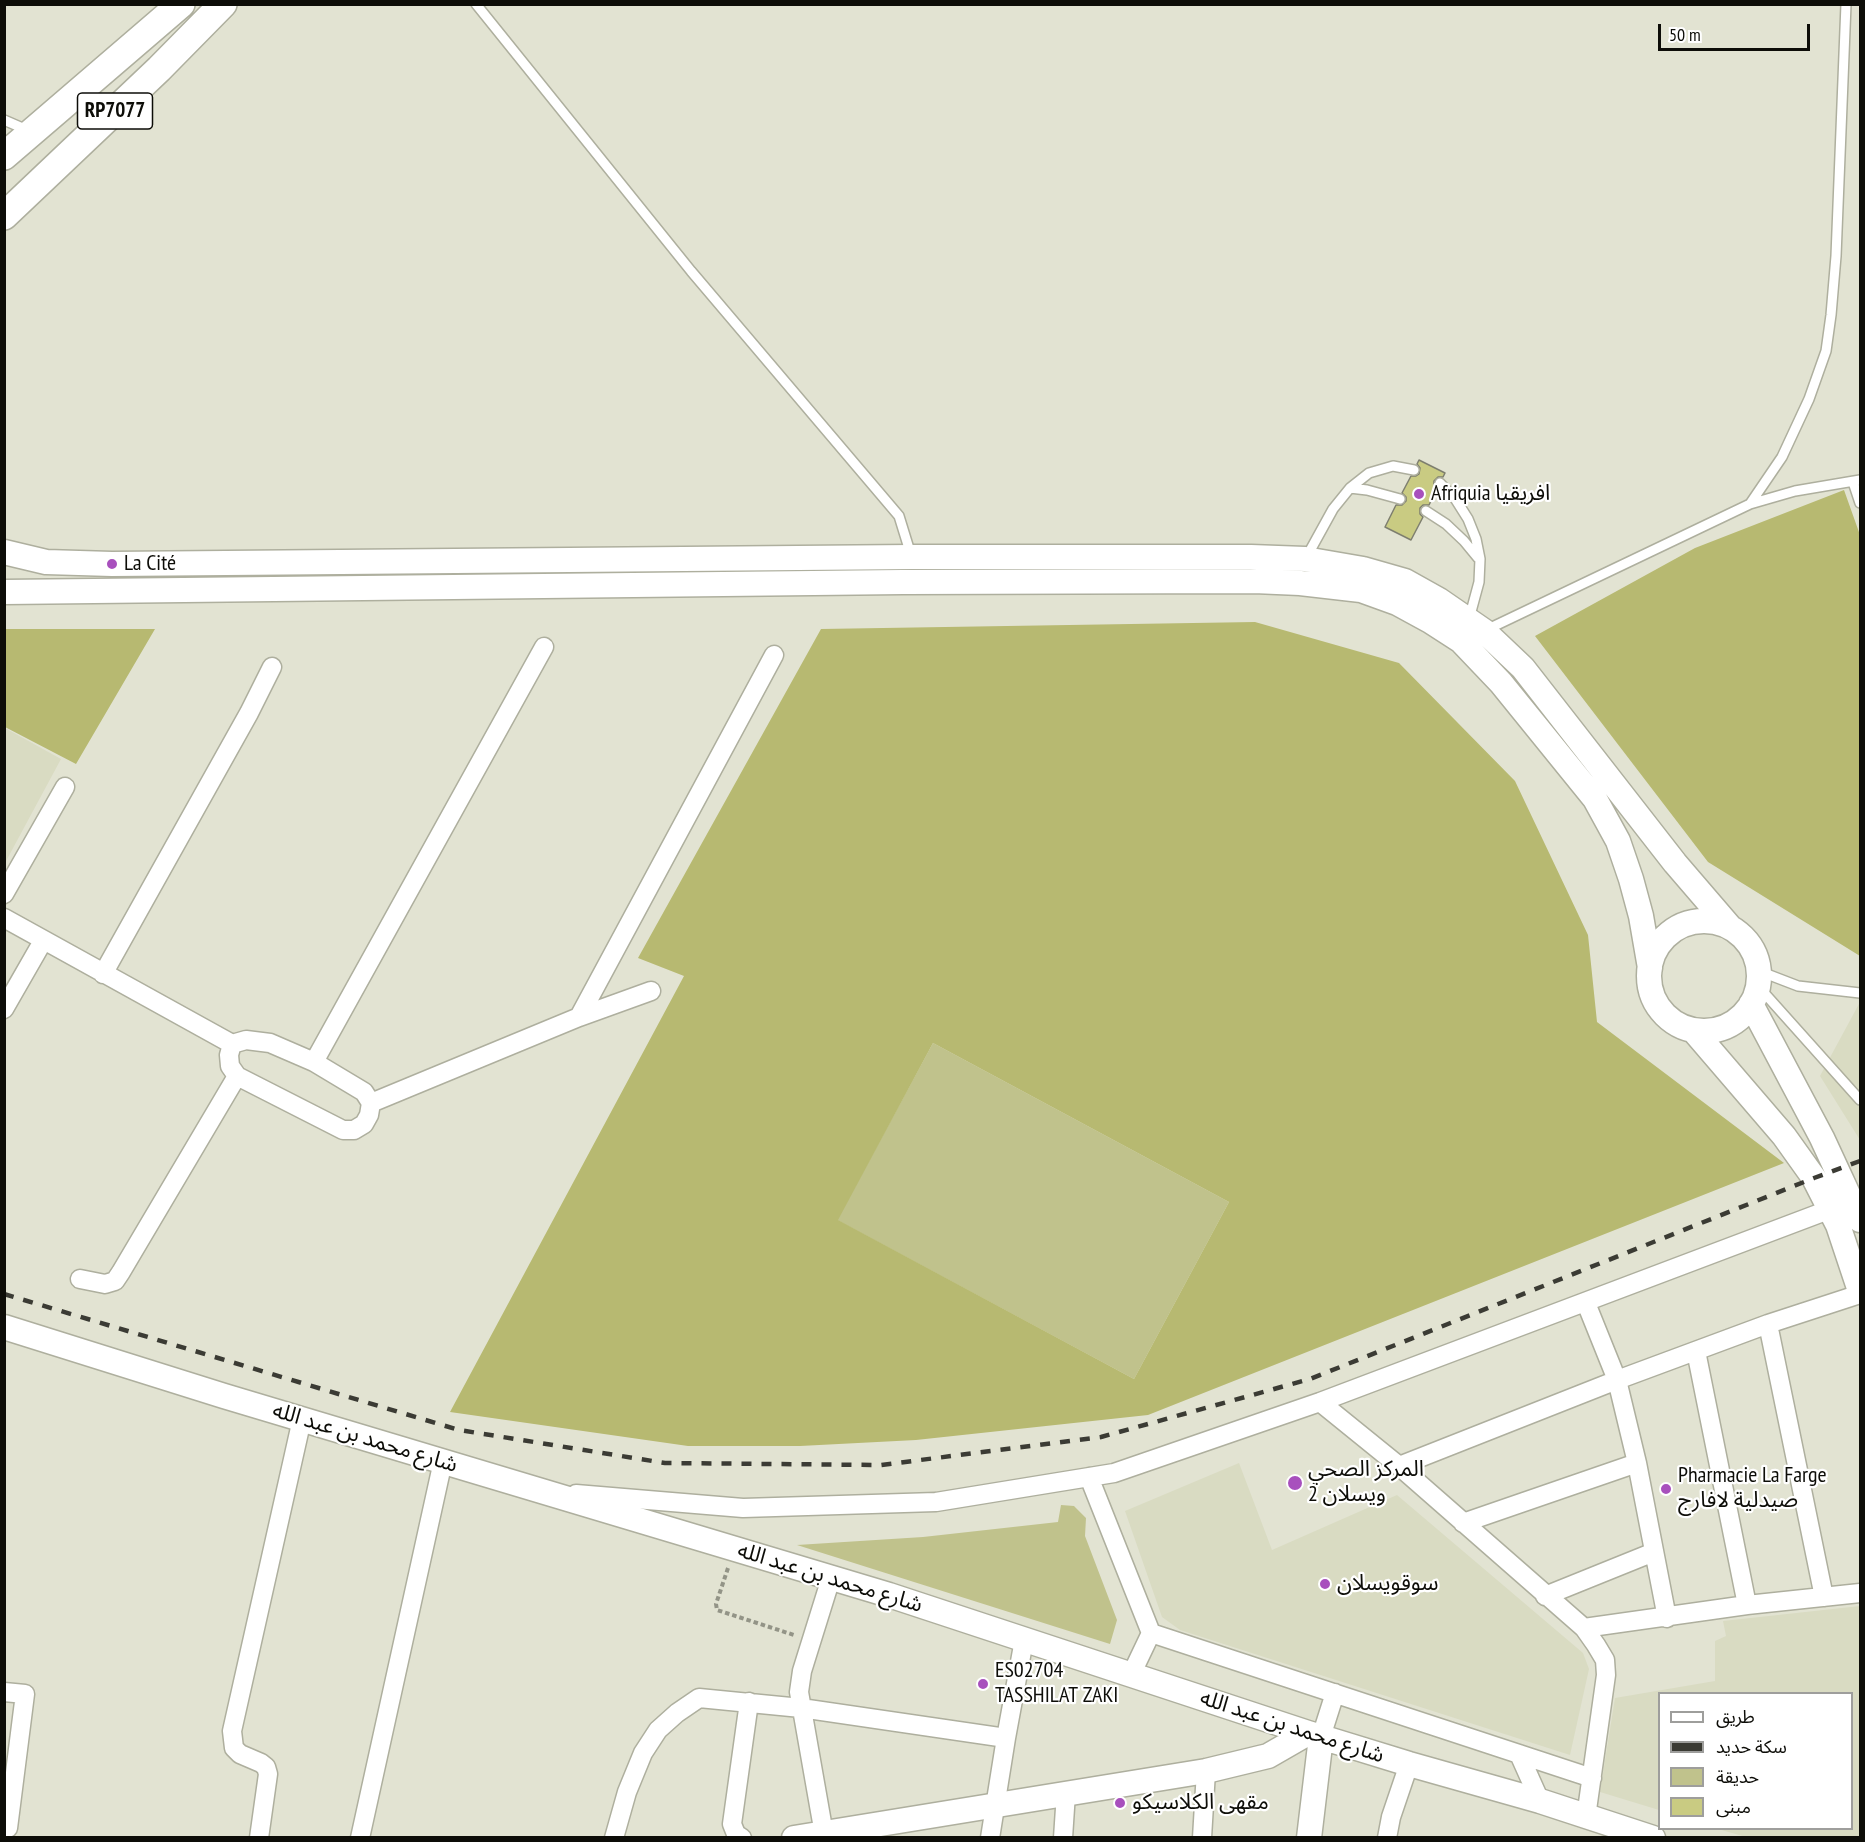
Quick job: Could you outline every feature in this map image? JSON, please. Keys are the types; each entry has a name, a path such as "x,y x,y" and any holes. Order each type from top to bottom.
{"main road":[{"name":"RP7077","path":"4,156 181,4"},
{"name":"RP7077","path":"4,216 159,69 223,4"}],"street":[{"path":"4,552 46,562 112,564 912,557 1251,557 1302,571"},
{"path":"4,592 903,582 1254,581 1302,571 1364,568 1405,581 1439,600 1471,631 1523,668 1675,863 1730,927 1745,938 1755,954 1756,987 1860,1220"},
{"path":"1471,631 1501,683 1595,799 1618,841 1632,879 1650,968 1650,985 1654,1000 1664,1014 1677,1024 1693,1030 1709,1031 1726,1026 1740,1017 1756,987"},
{"path":"314,1062 544,647"},
{"path":"579,1017 774,655"},
{"path":"103,974 272,667"},
{"path":"4,894 65,787"},
{"path":"4,918 232,1044 246,1040 270,1043 314,1062 364,1092 371,1103 369,1115 364,1124 354,1130 343,1130 237,1076 230,1066 229,1055 232,1044"},
{"path":"1650,968 1655,951 1665,937 1679,926 1696,921 1714,921 1730,927"},
{"path":"4,1009 43,941"},
{"path":"371,1103 579,1017 651,991"},
{"path":"1399,1467 1617,1380 1860,1292 1831,1209 1814,1178 1784,1136 1693,1030"},
{"path":"80,1279 105,1284 115,1281 237,1076"},
{"path":"544,1491 742,1508 936,1502 1114,1473 1320,1402 1831,1209"},
{"path":"1586,1303 1617,1380 1637,1463 1667,1618"},
{"path":"1768,1324 1824,1597"},
{"name":"شارع محمد بن عبد الله","path":"4,1327 831,1578 1315,1735 1540,1802 1638,1835"},
{"path":"1696,1351 1747,1605"},
{"path":"1320,1402 1399,1467 1584,1628 1605,1660 1606,1675 1586,1817"},
{"path":"259,1838 268,1774 266,1767 261,1763 240,1754 234,1748 232,1731 302,1419"},
{"path":"360,1838 443,1461"},
{"path":"1463,1523 1637,1463"},
{"path":"1089,1477 1151,1633 1131,1675"},
{"path":"1545,1596 1654,1552"},
{"path":"824,1834 799,1692 802,1671 831,1578"},
{"path":"1584,1628 1747,1605 1860,1593"},
{"path":"1151,1633 1592,1778"},
{"path":"990,1838 1005,1738 1024,1640"},
{"path":"4,1692 25,1694 9,1828 4,1828"},
{"path":"1309,1838 1315,1735 1335,1693"},
{"path":"614,1838 627,1792 643,1754 658,1730 699,1698 801,1708 1005,1738"},
{"path":"742,1838 736,1834 732,1824 749,1702"},
{"path":"783,1838 824,1834 1206,1771 1268,1756 1315,1735"},
{"path":"1520,1754 1540,1802"},
{"path":"1387,1838 1390,1817 1409,1764"},
{"path":"1202,1838 1206,1771"},
{"path":"1063,1838 1066,1793"}],"lane":[{"path":"477,4 691,271 899,516 912,557"},
{"path":"1750,504 1782,458 1809,399 1826,351 1836,256 1846,4"},
{"path":"4,120 33,133"},
{"path":"1302,571 1333,509 1350,488 1369,473 1382,468 1393,466 1414,470"},
{"path":"1471,631 1750,504 1795,491 1856,481 1860,503"},
{"path":"1440,483 1456,500 1476,538 1480,560 1479,582 1471,631"},
{"path":"1350,488 1400,499"},
{"path":"1426,511 1464,541 1480,560"},
{"path":"1756,987 1798,986 1860,993"},
{"path":"1756,987 1860,1100"}],"path":[{"path":"735,1549 716,1604 717,1610 812,1640"}],"shaded area":[{"path":"5,728 61,759 5,863"},
{"path":"1860,1002 1860,1140 1820,1076"},
{"name":"سوقويسلان","path":"1239,1463 1272,1550 1397,1495 1583,1653 1589,1669 1570,1755 1180,1630 1162,1617 1125,1511"},
{"path":"1860,1606 1860,1837 1746,1837 1722,1830 1853,1830 1853,1692 1658,1692 1658,1810 1600,1792 1615,1698 1715,1681 1715,1641 1726,1636 1723,1621"}],"green space":[{"path":"1844,490 1860,535 1860,956 1708,862 1535,636 1695,548"},
{"path":"1255,622 1399,663 1515,781 1588,935 1597,1022 1784,1163 1148,1415 916,1440 800,1446 688,1446 450,1412 684,976 638,958 821,629","holes":["933,1043 1229,1202 1134,1379 838,1220"]},
{"path":"4,629 155,629 76,764 5,727"},
{"path":"933,1043 1229,1202 1134,1379 837,1220"},
{"path":"1061,1505 1074,1506 1086,1518 1085,1536 1117,1620 1110,1644 797,1545 923,1537 1058,1522"}],"building":[{"path":"1419,460 1445,473 1443,477 1438,477 1434,481 1437,489 1429,505 1423,505 1420,508 1420,514 1423,517 1411,540 1385,527 1396,505 1402,505 1406,501 1402,493 1411,476 1419,474 1420,468 1417,464"}],"railway":[{"path":"4,1294 459,1430 665,1463 881,1465 1101,1437 1310,1379 1860,1161"}],"place":[{"name":"Afriquia افريقيا","path":"1419,494"},
{"name":"La Cité","path":"112,564"},
{"name":"المركز الصحي ويسلان 2","path":"1295,1483"},
{"name":"Pharmacie La Farge صيدلية لافارج","path":"1666,1489"},
{"name":"سوقويسلان","path":"1325,1584"},
{"name":"ES02704 TASSHILAT ZAKI","path":"983,1684"},
{"name":"مقهى الكلاسيكو","path":"1120,1803"}]}
